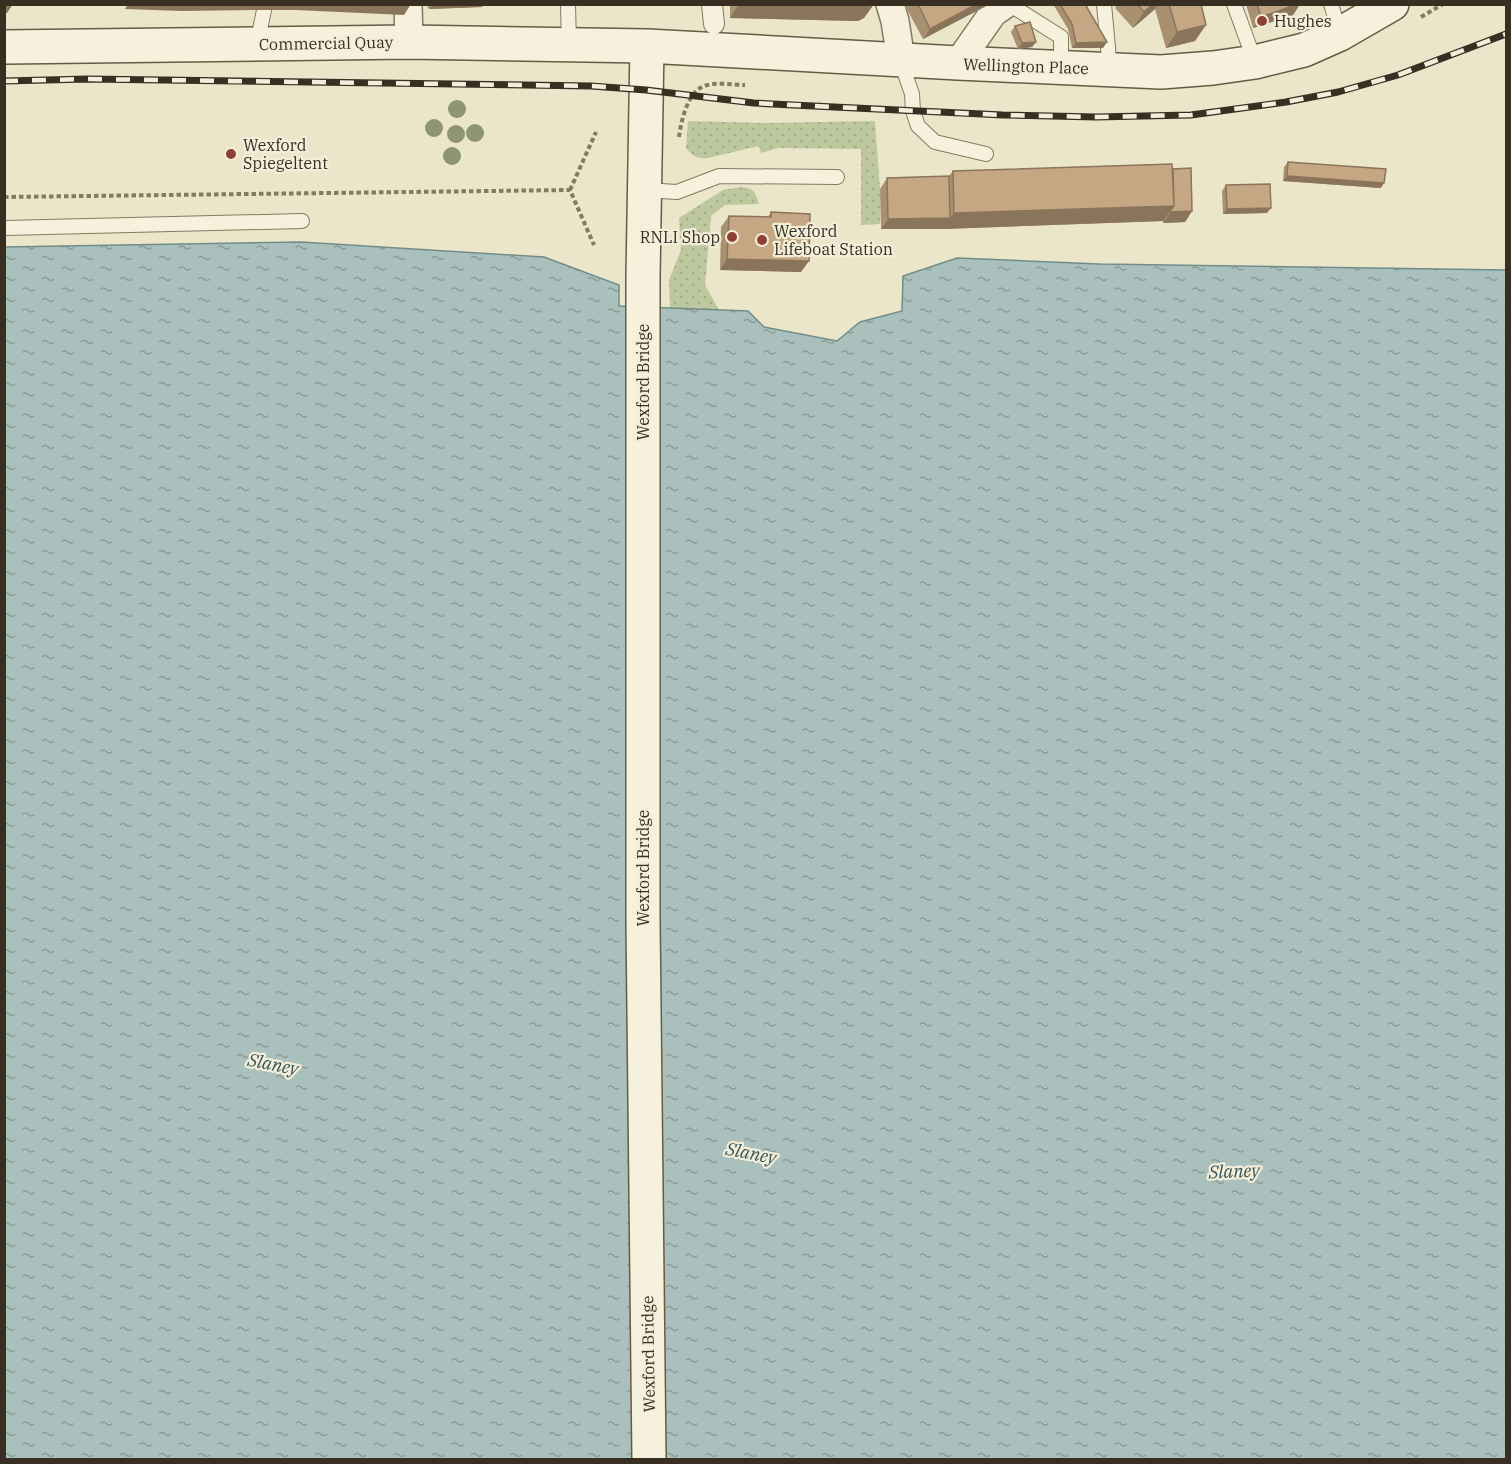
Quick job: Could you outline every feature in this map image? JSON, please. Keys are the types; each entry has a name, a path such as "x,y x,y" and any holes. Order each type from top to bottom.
{"main road":[{"name":"Wellington Place","path":"647,46 1161,72 1255,63 1304,50 1335,19 1392,4"},
{"name":"Commercial Quay","path":"4,47 409,42 647,46"},
{"name":"Wexford Bridge","path":"647,46 643,277 643,920 649,1460"}],"street":[{"path":"408,4 409,42"},
{"path":"712,4 714,24"},
{"path":"890,4 901,60"},
{"path":"958,63 993,13 1007,4"}],"lane":[{"path":"568,4 569,45"},
{"path":"1007,4 1061,38 1061,67"},
{"path":"1104,4 1110,70"},
{"path":"1234,4 1255,63"},
{"path":"257,44 264,10"},
{"path":"901,60 912,94 913,111 918,126 935,142 986,154"},
{"path":"644,190 677,192 719,176 837,177"},
{"path":"4,228 302,222"}],"path":[{"path":"679,136 684,111 701,87 715,84 750,85 751,52"},
{"path":"594,245 570,190 597,132"},
{"path":"4,196 570,190"}],"green space":[{"path":"688,121 765,123 875,121 880,224 861,225 861,149 778,148 761,153 759,146 701,158 693,155 686,148"},
{"path":"740,187 753,191 759,204 725,205 711,216 705,285 719,310 670,308 669,280 681,250 679,218 723,190"}],"water":[{"name":"Slaney","path":"301,242 544,257 619,285 619,306 748,311 764,327 837,341 860,322 902,311 903,276 957,258 1099,264 1506,270 1506,1459 5,1459 4,247"}],"building":[{"path":"918,4 977,4 930,29"},
{"path":"1060,4 1085,4 1107,42 1076,43 1072,24"},
{"path":"1137,4 1153,4 1144,12"},
{"path":"1169,4 1201,4 1206,25 1177,32"},
{"path":"1257,4 1298,4 1261,17"},
{"path":"1030,22 1036,42 1022,43 1015,26"},
{"path":"1288,162 1386,169 1384,183 1287,176"},
{"path":"1172,164 1174,206 954,213 953,171"},
{"path":"1191,168 1192,211 1171,212 1174,206 1173,169"},
{"path":"949,176 950,218 888,219 887,178"},
{"path":"1270,184 1271,208 1227,209 1226,185"},
{"name":"Wexford Lifeboat Station","path":"771,212 810,214 809,261 727,259 729,216 771,217"}],"railway":[{"path":"4,81 88,79 591,86 754,103 834,107 1003,115 1096,117 1191,115 1286,102 1338,92 1398,75 1506,34"}],"place":[{"name":"Hughes","path":"1262,21"},
{"name":"Wexford Spiegeltent","path":"231,154"},
{"name":"RNLI Shop","path":"732,237"},
{"name":"Wexford Lifeboat Station","path":"762,240"}]}
